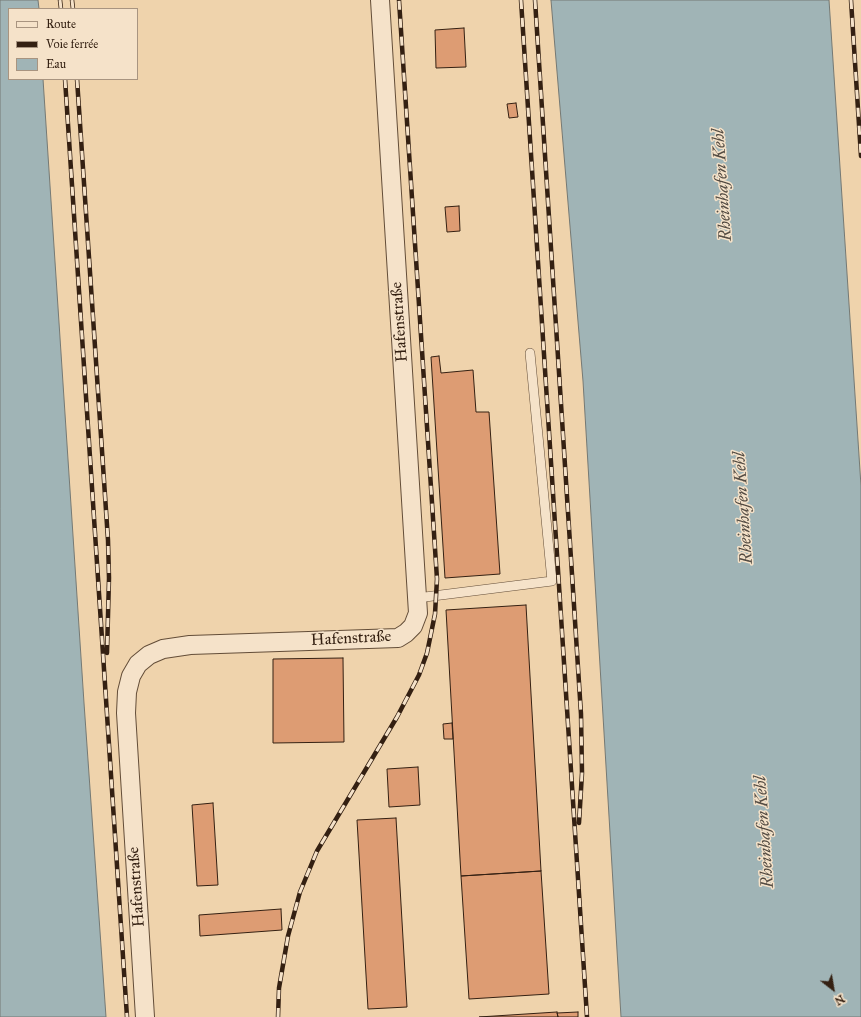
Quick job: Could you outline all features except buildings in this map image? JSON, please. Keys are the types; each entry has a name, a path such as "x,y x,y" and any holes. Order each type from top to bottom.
{"street":[{"name":"Hafenstraße","path":"145,1017 126,713 127,692 131,676 138,664 149,655 163,649 190,645 398,638 406,634 413,626 418,613 380,0"}],"lane":[{"path":"417,598 552,581 530,353"}],"water":[{"path":"0,0 38,0 39,8 8,8 8,80 43,80 106,1017 0,1017"},
{"name":"Rheinhafen Kehl","path":"551,0 829,0 861,486 861,1017 621,1017 583,381"}],"railway":[{"path":"60,0 61,8"},
{"path":"72,0 73,8"},
{"path":"278,1017 279,988 288,936 300,892 317,851 397,717 419,675 427,653 435,614 437,579 399,0"},
{"path":"521,0 587,1017"},
{"path":"535,0 581,714 582,773 579,823"},
{"path":"851,0 861,156"},
{"path":"65,80 127,1017"},
{"path":"77,80 108,540 109,578 107,653"}]}
